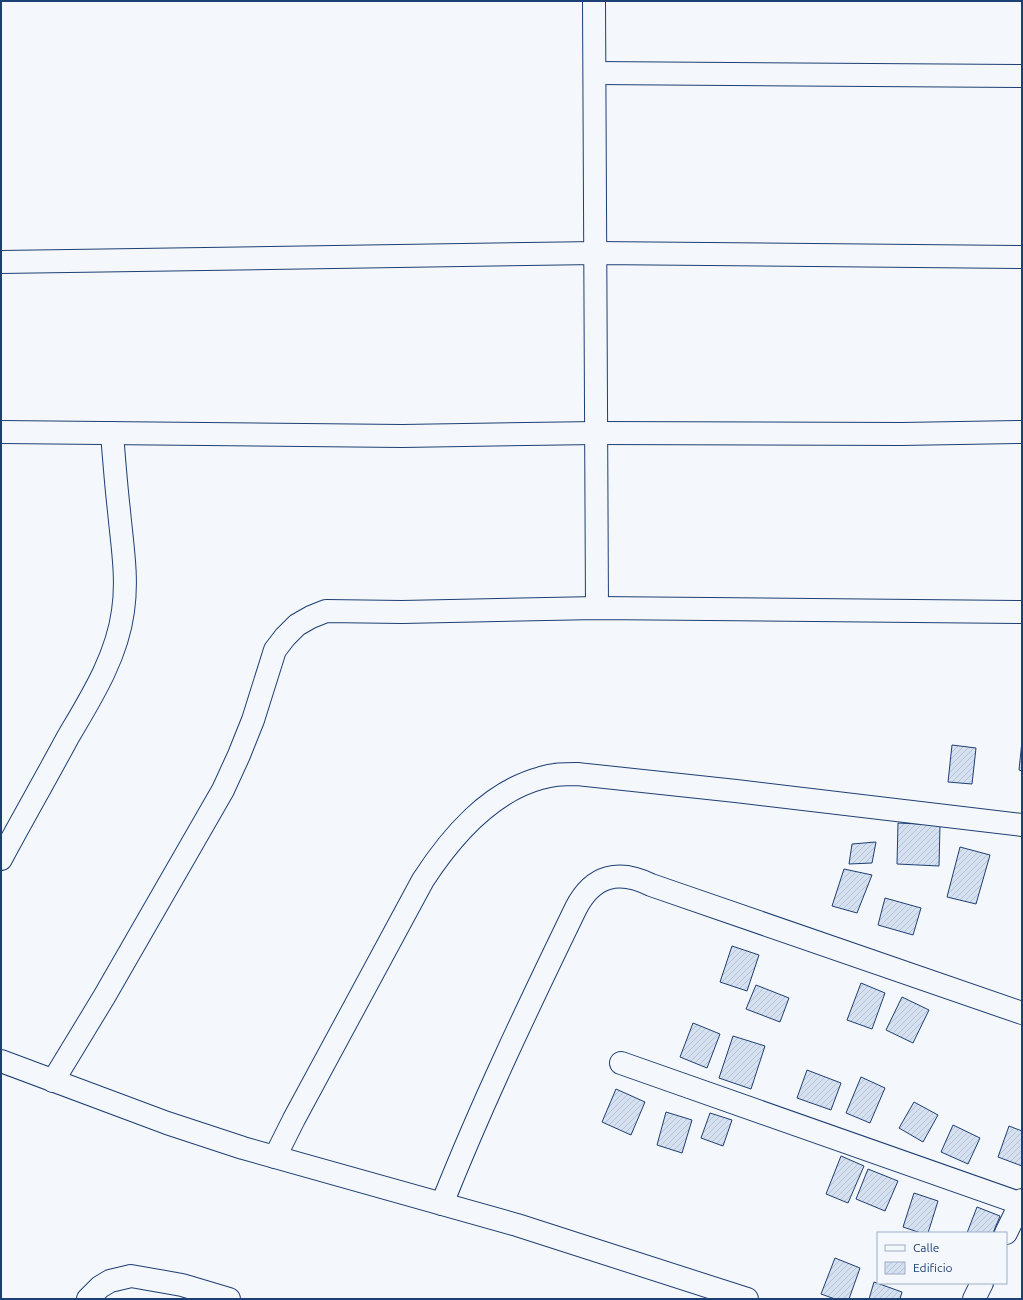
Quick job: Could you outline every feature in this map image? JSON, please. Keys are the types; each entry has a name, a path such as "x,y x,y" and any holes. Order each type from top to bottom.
{"street":[{"path":"594,1 597,608"},
{"path":"595,73 1022,76"},
{"path":"1,262 596,253 1022,257"},
{"path":"1,432 402,436 596,433 901,434 1022,432"},
{"path":"1,859 89,701 112,655 119,634 126,587 116,493 112,433"},
{"path":"53,1081 104,997 223,790 253,720 275,650 285,637 298,625 311,617 326,611 402,612 597,608 1022,612"},
{"path":"275,1157 423,880 449,844 464,827 497,798 509,790 542,777 559,774 577,774 744,791 1022,825"},
{"path":"442,1204 462,1152 520,1024 576,908 587,891 594,884 603,879 615,876 628,876 640,879 651,885 1022,1013"},
{"path":"1,1061 167,1123 275,1157 517,1224 748,1299"},
{"path":"621,1064 1022,1202 1007,1232"},
{"path":"88,1299 100,1286 110,1281 131,1276 182,1285 230,1299"},
{"path":"974,1299 982,1284"}],"building":[{"path":"1022,741 1022,771 1019,770"},
{"path":"952,745 976,748 972,784 948,782"},
{"path":"898,823 940,825 939,866 897,864"},
{"path":"876,842 872,863 849,864 852,844"},
{"path":"960,847 990,855 976,904 947,897"},
{"path":"844,869 872,875 857,913 832,906"},
{"path":"885,898 921,908 913,935 878,925"},
{"path":"732,946 759,955 747,991 720,982"},
{"path":"861,983 885,993 872,1029 847,1020"},
{"path":"756,985 789,998 780,1022 746,1009"},
{"path":"902,997 929,1010 913,1043 886,1030"},
{"path":"693,1023 720,1034 707,1068 680,1057"},
{"path":"733,1036 765,1046 751,1089 719,1078"},
{"path":"807,1070 841,1083 831,1110 797,1098"},
{"path":"861,1077 885,1088 870,1123 846,1113"},
{"path":"616,1089 645,1102 631,1135 602,1122"},
{"path":"914,1102 938,1115 923,1142 899,1128"},
{"path":"666,1112 692,1120 682,1153 657,1145"},
{"path":"710,1113 732,1120 723,1146 701,1138"},
{"path":"953,1125 980,1138 968,1164 941,1152"},
{"path":"1009,1126 1022,1131 1022,1166 998,1157"},
{"path":"841,1156 864,1166 848,1203 826,1194"},
{"path":"868,1169 898,1181 885,1211 856,1199"},
{"path":"914,1193 938,1201 928,1232 918,1232 903,1227"},
{"path":"977,1207 1000,1216 993,1232 967,1232"},
{"path":"835,1258 860,1268 849,1299 835,1299 821,1294"},
{"path":"874,1282 902,1292 900,1299 869,1299"}]}
